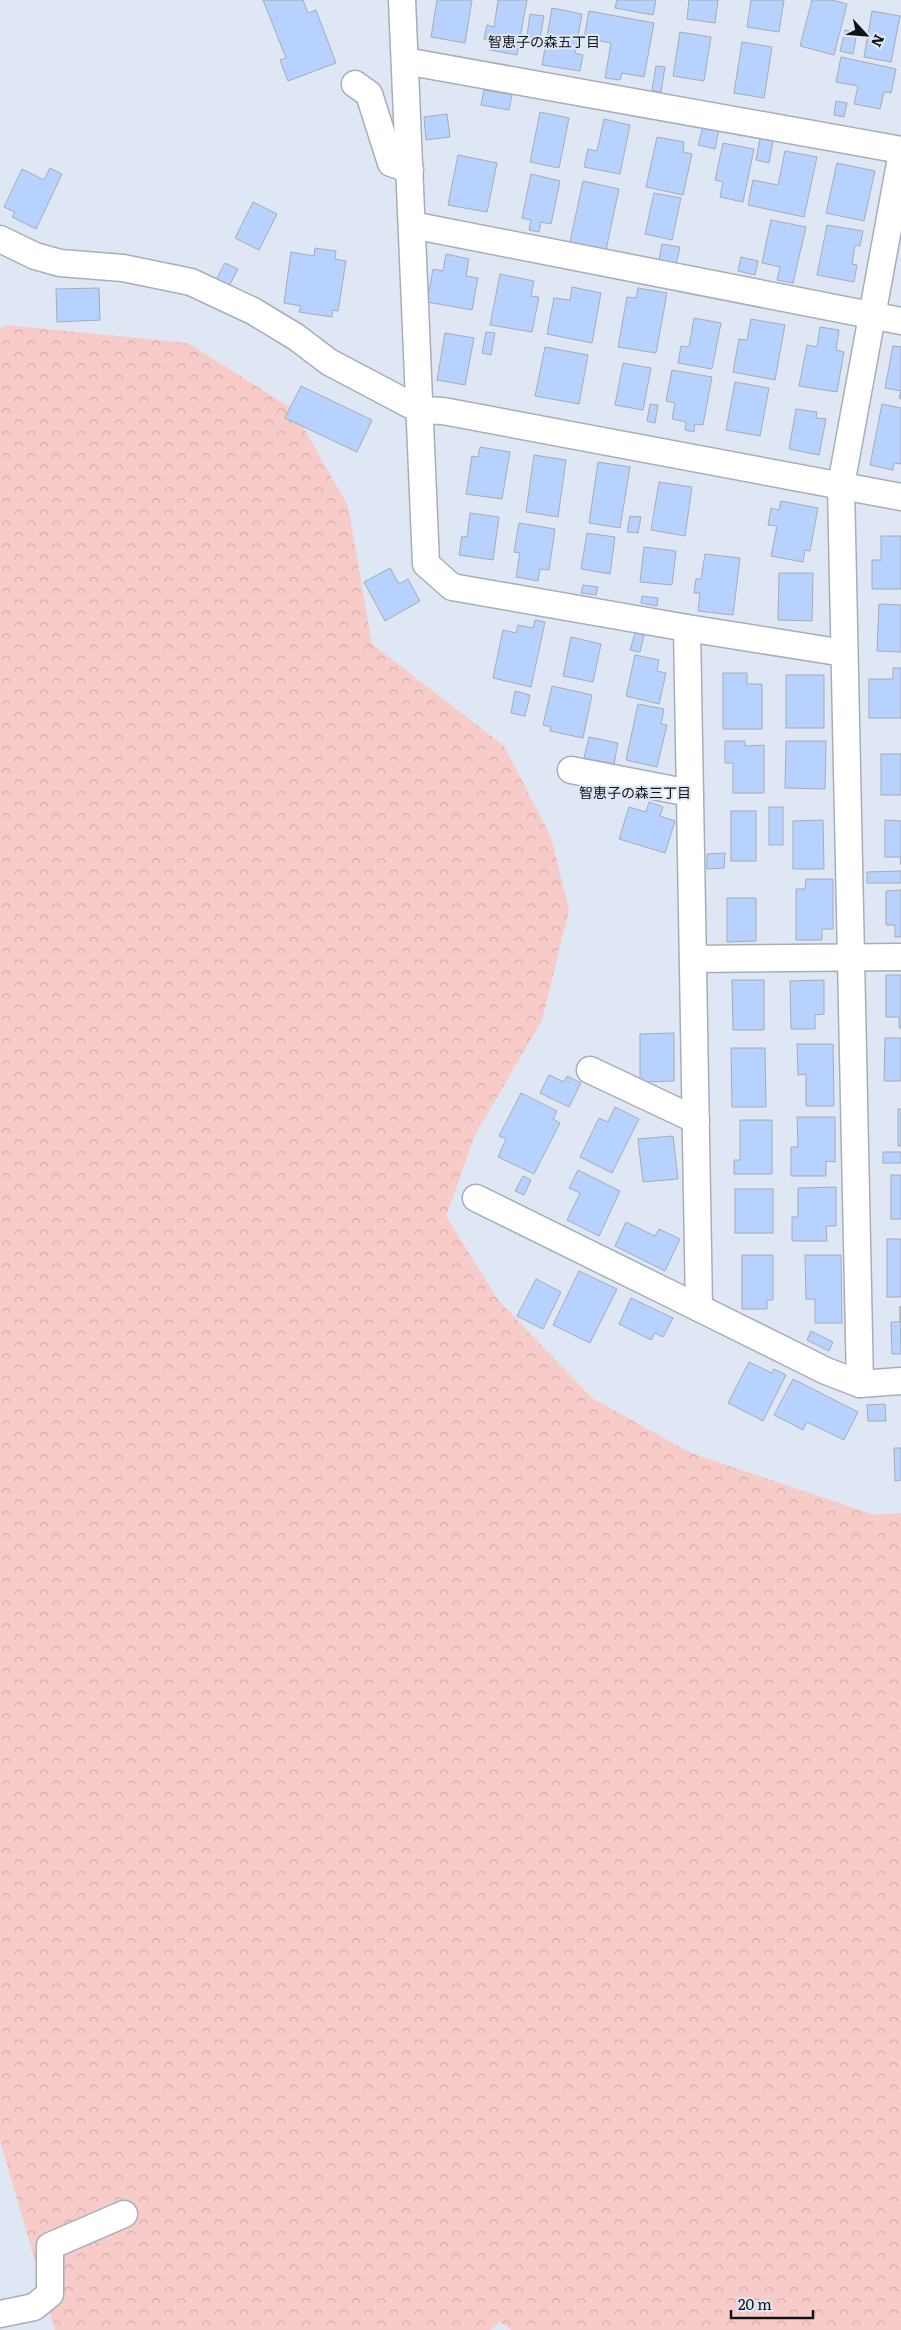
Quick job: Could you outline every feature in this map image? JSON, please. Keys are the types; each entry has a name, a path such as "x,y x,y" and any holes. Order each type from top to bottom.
{"street":[{"path":"402,0 426,564 452,587 844,653"},
{"path":"405,61 901,150"},
{"path":"355,84 369,94 391,163 410,170"},
{"path":"860,1384 841,485 901,158"},
{"path":"412,226 901,321"},
{"path":"0,239 35,256 60,263 124,268 191,282 253,311 296,337 329,362 420,410 443,411 901,497"},
{"path":"687,628 699,1308"},
{"path":"571,770 690,793"},
{"path":"693,959 901,957"},
{"path":"590,1070 696,1120"},
{"path":"476,1198 826,1371 860,1384 901,1381"},
{"path":"0,2314 34,2307 50,2294 50,2246 124,2214"}],"green space":[{"path":"6,325 188,343 293,409 348,506 372,644 504,746 551,837 569,910 542,1020 475,1135 446,1216 498,1300 592,1398 691,1453 875,1515 901,1513 901,2330 512,2330 500,2322 490,2330 55,2330 0,2140 0,330"}],"building":[{"path":"263,0 303,0 308,13 316,10 336,63 288,81 280,60 286,58"},
{"path":"437,0 472,0 465,43 431,37"},
{"path":"498,0 527,0 517,55 490,50 491,40 484,39 487,25 494,27"},
{"path":"617,0 656,0 653,15 615,8"},
{"path":"689,0 718,0 715,23 687,19"},
{"path":"751,0 784,0 779,32 747,27"},
{"path":"812,0 832,0 847,4 834,55 800,46"},
{"path":"552,8 582,14 575,53 583,55 580,71 542,65"},
{"path":"589,11 654,23 644,77 622,73 620,80 605,78 611,43 584,38"},
{"path":"872,11 900,16 891,62 864,57"},
{"path":"530,14 544,16 540,38 527,36"},
{"path":"845,30 857,32 853,54 840,51"},
{"path":"680,32 711,37 704,81 673,76"},
{"path":"742,42 772,47 764,98 734,93"},
{"path":"841,57 896,69 891,93 884,92 880,109 854,104 858,86 836,82"},
{"path":"656,66 665,67 661,92 652,90"},
{"path":"484,90 512,95 509,110 481,105"},
{"path":"836,101 847,103 844,117 834,115"},
{"path":"540,112 569,118 559,168 530,162"},
{"path":"447,114 450,137 426,140 424,117"},
{"path":"604,119 630,125 620,174 584,167 588,149 597,151"},
{"path":"703,126 719,129 715,149 698,145"},
{"path":"657,137 684,142 683,152 692,154 683,195 646,187"},
{"path":"760,138 773,141 769,163 756,160"},
{"path":"723,143 754,149 743,202 720,197 723,182 715,180"},
{"path":"785,151 817,157 804,217 748,205 753,180 778,185"},
{"path":"458,155 497,163 487,212 448,205"},
{"path":"837,163 875,171 864,221 826,213"},
{"path":"50,168 62,174 36,229 12,217 15,212 4,207 22,169 44,180"},
{"path":"531,174 560,181 551,224 541,222 539,232 529,230 531,220 522,218"},
{"path":"583,181 619,189 606,250 570,242"},
{"path":"654,193 681,198 672,240 645,234"},
{"path":"253,202 277,214 259,250 235,238"},
{"path":"771,220 806,227 793,283 777,280 780,267 762,263"},
{"path":"827,225 863,231 860,246 855,245 852,264 857,265 854,282 817,275"},
{"path":"662,244 680,247 676,264 659,260"},
{"path":"315,248 336,251 335,259 346,261 338,311 333,310 332,317 299,312 301,306 284,303 291,252 314,256"},
{"path":"446,254 469,259 466,276 478,278 472,310 427,302 433,269 443,271"},
{"path":"741,257 758,261 755,275 738,271"},
{"path":"225,263 238,269 228,288 215,282"},
{"path":"500,274 534,281 531,296 539,297 532,332 490,325"},
{"path":"572,287 601,293 592,343 547,334 554,298 570,300"},
{"path":"99,288 100,320 57,322 56,289"},
{"path":"638,288 667,293 656,353 618,347 627,297 636,298"},
{"path":"694,318 721,323 712,369 678,363 681,346 689,347"},
{"path":"751,319 785,325 775,380 733,372 739,339 747,340"},
{"path":"820,327 839,330 836,350 844,352 837,392 799,386 807,345 817,347"},
{"path":"486,332 495,333 491,355 482,353"},
{"path":"445,333 474,338 465,385 437,380"},
{"path":"893,346 901,347 901,391 885,388"},
{"path":"545,347 588,355 579,404 535,396"},
{"path":"623,363 651,368 643,410 615,405"},
{"path":"672,370 712,377 703,425 695,424 694,432 685,430 686,422 672,419 675,403 666,401"},
{"path":"735,382 769,388 760,436 726,430"},
{"path":"301,386 372,420 357,452 285,418"},
{"path":"650,404 658,405 655,423 647,421"},
{"path":"882,404 901,408 901,464 894,463 893,470 870,465"},
{"path":"796,409 817,412 816,418 826,419 819,455 789,449"},
{"path":"480,447 510,452 502,499 466,494 472,456 478,457"},
{"path":"534,455 566,460 558,517 526,512"},
{"path":"598,462 630,467 620,528 589,523"},
{"path":"659,482 692,487 685,536 651,530"},
{"path":"781,501 818,508 810,551 805,550 803,562 771,556 777,526 768,525 771,508 779,510"},
{"path":"470,513 499,517 493,560 459,555 462,536 467,537"},
{"path":"630,516 641,517 638,533 627,532"},
{"path":"519,523 555,529 549,570 540,569 538,581 516,577 520,553 514,552"},
{"path":"587,533 615,537 610,574 581,569"},
{"path":"881,536 901,536 901,589 872,589 872,560 881,560"},
{"path":"644,547 676,551 672,585 640,582"},
{"path":"705,554 740,558 733,615 698,611 700,593 694,593 696,579 701,579"},
{"path":"390,568 399,584 408,579 420,601 385,621 364,582"},
{"path":"779,573 813,573 812,621 778,620"},
{"path":"583,585 598,587 596,595 581,593"},
{"path":"642,596 658,598 657,606 641,603"},
{"path":"879,604 901,605 901,652 877,651"},
{"path":"535,620 545,622 531,687 493,678 503,630 516,633 518,625 533,628"},
{"path":"635,633 644,635 640,652 630,650"},
{"path":"571,637 601,644 593,682 563,676"},
{"path":"635,655 659,660 657,671 666,673 659,704 626,696"},
{"path":"893,668 901,668 901,718 869,718 869,679 893,679"},
{"path":"723,673 747,673 747,684 762,684 762,729 723,729"},
{"path":"786,675 824,675 824,728 786,728"},
{"path":"552,686 592,695 583,738 550,731 551,727 543,725"},
{"path":"515,691 530,695 525,716 511,713"},
{"path":"638,704 664,709 661,724 667,725 657,767 626,760"},
{"path":"589,737 618,743 614,764 584,758"},
{"path":"725,741 745,741 745,746 764,745 764,793 733,793 733,763 725,763"},
{"path":"786,741 826,741 825,789 785,788"},
{"path":"881,754 901,754 901,795 881,795"},
{"path":"649,802 663,807 660,816 675,821 665,853 619,839 629,807 646,812"},
{"path":"769,807 783,807 783,845 769,845"},
{"path":"731,811 756,811 756,861 731,861"},
{"path":"823,820 824,869 793,869 793,821"},
{"path":"885,820 901,821 901,865 900,857 885,857"},
{"path":"725,853 724,868 707,869 707,854"},
{"path":"901,871 901,883 867,883 867,872"},
{"path":"806,879 833,879 833,929 822,929 822,940 796,940 796,889 805,889"},
{"path":"901,890 901,937 895,937 895,925 886,925 886,891"},
{"path":"727,898 756,898 756,941 727,942"},
{"path":"886,975 901,975 901,1028 899,1028 899,1017 886,1017"},
{"path":"732,980 764,980 764,1030 733,1030"},
{"path":"824,980 824,1014 815,1015 815,1029 791,1029 790,981"},
{"path":"674,1033 674,1081 640,1082 640,1034"},
{"path":"885,1038 901,1038 901,1081 884,1081"},
{"path":"797,1044 833,1044 834,1106 806,1106 806,1074 798,1075"},
{"path":"731,1048 765,1048 766,1107 732,1107"},
{"path":"549,1075 564,1082 567,1076 581,1083 569,1107 540,1093"},
{"path":"521,1093 557,1111 553,1119 560,1123 534,1174 498,1157 506,1139 499,1136"},
{"path":"615,1107 639,1119 612,1173 580,1157 599,1118 608,1122"},
{"path":"898,1109 901,1109 901,1146 898,1146"},
{"path":"797,1117 835,1117 835,1162 826,1161 826,1176 791,1176 791,1147 798,1147"},
{"path":"740,1120 772,1120 772,1174 734,1174 734,1160 740,1160"},
{"path":"673,1136 678,1179 643,1182 638,1139"},
{"path":"883,1152 901,1152 901,1163 883,1163"},
{"path":"578,1170 620,1191 599,1236 567,1220 580,1193 569,1188"},
{"path":"891,1175 901,1175 901,1219 891,1219"},
{"path":"523,1176 531,1180 524,1195 515,1191"},
{"path":"836,1187 836,1226 826,1226 827,1241 792,1241 792,1217 798,1217 798,1188"},
{"path":"735,1189 773,1189 773,1233 735,1233"},
{"path":"626,1222 655,1236 659,1229 680,1239 665,1271 615,1246"},
{"path":"887,1239 901,1239 901,1297 887,1297"},
{"path":"742,1255 773,1255 773,1300 767,1300 767,1309 742,1309"},
{"path":"805,1255 841,1255 842,1323 815,1323 815,1299 806,1299"},
{"path":"579,1271 617,1289 590,1343 553,1325"},
{"path":"536,1279 561,1292 543,1329 517,1316"},
{"path":"631,1298 673,1318 663,1337 655,1333 651,1340 619,1324"},
{"path":"900,1306 901,1354 892,1354 891,1322 900,1322"},
{"path":"811,1331 833,1342 829,1351 807,1340"},
{"path":"749,1362 772,1373 774,1369 786,1375 763,1421 728,1403"},
{"path":"793,1379 858,1412 844,1440 807,1422 803,1430 774,1415"},
{"path":"885,1404 886,1421 868,1421 867,1405"},
{"path":"894,1448 901,1448 901,1480 895,1481"}],"district":[{"name":"智恵子の森五丁目","path":"544,42"},
{"name":"智恵子の森三丁目","path":"635,793"}]}
